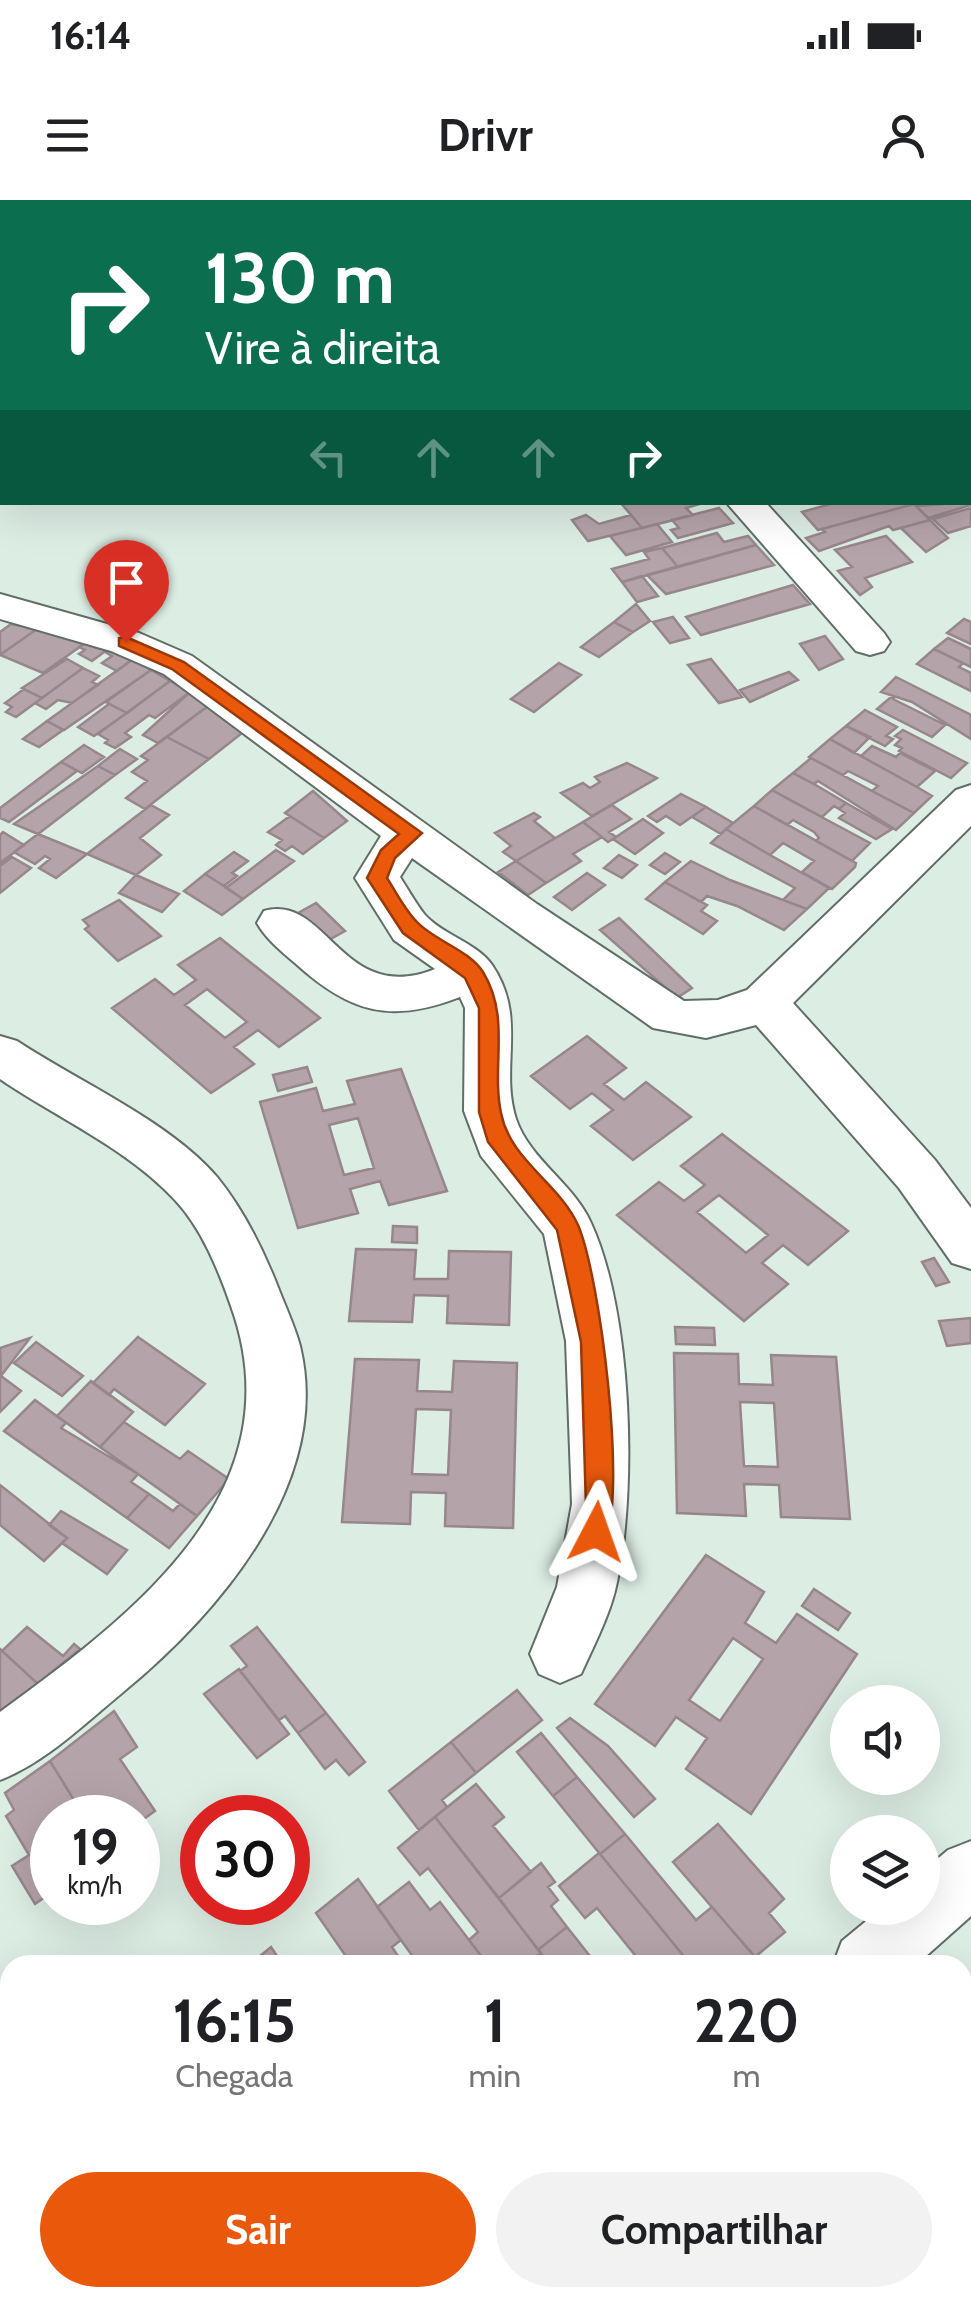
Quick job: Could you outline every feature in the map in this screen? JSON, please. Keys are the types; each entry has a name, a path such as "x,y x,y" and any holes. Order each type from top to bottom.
{"street":[{"path":"747,505 870,642"},
{"path":"0,606 126,642 178,666 521,916 670,1015 692,1022 730,1018 764,1002 971,800"},
{"path":"412,833 388,855 377,878 410,928 473,973 489,1008 490,1112 499,1142 567,1226 581,1272 593,1342 601,1504 587,1587 560,1654"},
{"path":"280,923 350,982 376,994 405,997 473,973"},
{"path":"764,1002 917,1174 971,1248"},
{"path":"0,1750 98,1678 162,1620 216,1557 260,1490 276,1437 279,1386 259,1296 186,1177 4,1057"},
{"path":"877,1955 971,1873"}],"building":[{"path":"623,505 696,505 686,508 693,515 642,528"},
{"path":"827,505 910,505 818,530 802,512"},
{"path":"910,505 930,520 893,530 889,526 819,551 806,538 825,532 822,529"},
{"path":"930,505 971,505 928,518 916,506"},
{"path":"719,508 733,523 678,538 671,530 679,528 672,520"},
{"path":"971,508 971,526 948,533 933,519"},
{"path":"586,515 599,524 631,515 642,528 588,541 572,520"},
{"path":"930,520 948,538 926,552 901,528"},
{"path":"657,524 672,542 626,555 610,536"},
{"path":"717,533 724,542 748,536 756,545 678,567 662,548"},
{"path":"886,536 912,562 865,578 872,587 860,595 838,571 852,567 835,550"},
{"path":"756,545 774,565 666,594 647,575"},
{"path":"662,548 678,567 622,582 612,569 649,559 644,552"},
{"path":"642,576 658,596 637,602 622,582"},
{"path":"793,585 810,604 701,635 686,617"},
{"path":"636,604 650,621 633,632 614,622"},
{"path":"673,617 689,638 670,643 653,622"},
{"path":"964,619 971,622 971,644 947,633"},
{"path":"614,622 633,632 599,657 581,647"},
{"path":"11,624 37,629 0,655 0,632"},
{"path":"37,629 88,641 43,673 0,655"},
{"path":"825,636 843,659 819,670 800,644"},
{"path":"948,638 971,649 971,667 934,649"},
{"path":"88,641 108,649 92,661 79,654 85,650 79,647"},
{"path":"108,649 133,659 117,671 102,663 112,656 105,652"},
{"path":"934,649 963,663 959,667 971,673 971,691 917,664"},
{"path":"67,659 83,668 42,698 22,688"},
{"path":"133,659 151,670 64,730 47,721"},
{"path":"711,659 742,697 719,703 688,665"},
{"path":"559,663 581,675 534,712 511,699"},
{"path":"83,668 99,676 92,682 98,685 72,703 58,700 46,709 35,703"},
{"path":"151,670 170,681 127,713 106,702"},
{"path":"789,672 798,680 750,702 740,690"},
{"path":"896,677 971,715 971,739 912,702 881,692"},
{"path":"170,681 190,692 155,718 149,715 125,733 131,737 115,748 105,743 108,740 98,734"},
{"path":"24,689 42,698 16,717 6,712 12,707 5,703"},
{"path":"190,692 208,706 158,743 143,735"},
{"path":"891,697 945,725 932,737 877,709"},
{"path":"109,704 127,713 94,736 78,727"},
{"path":"208,706 242,733 209,759 167,737"},
{"path":"865,710 897,727 886,736 893,739 885,746 846,726"},
{"path":"47,721 63,730 39,747 23,739"},
{"path":"846,726 870,737 854,753 830,739"},
{"path":"903,730 967,763 951,778 899,751 902,748 895,745 901,739 895,736"},
{"path":"167,737 209,759 145,809 126,798 147,781 132,772 148,760 141,756"},
{"path":"830,739 932,796 914,813 872,791 878,786 848,771 843,775 809,757"},
{"path":"84,745 104,757 82,773 61,762"},
{"path":"872,746 896,757 900,753 935,771 917,787 861,756"},
{"path":"120,749 137,759 115,775 98,766"},
{"path":"811,758 914,813 896,830 818,781 814,784 793,773"},
{"path":"61,762 77,771 9,822 0,818 0,808"},
{"path":"627,763 657,778 592,816 561,793 583,783 590,788 600,782 595,777"},
{"path":"98,766 115,775 38,834 14,824"},
{"path":"793,773 846,803 839,809 834,806 822,817 772,790"},
{"path":"772,790 870,843 852,861 816,841 819,838 814,832 793,820 787,825 754,806"},
{"path":"313,791 347,821 324,838 285,813"},
{"path":"681,794 706,807 680,825 666,816 657,822 648,816"},
{"path":"846,803 892,829 876,839 839,818 845,813 839,809"},
{"path":"151,805 169,815 140,838 161,855 136,875 87,854"},
{"path":"612,805 631,819 609,832 616,837 608,842 583,822"},
{"path":"754,806 856,863 855,867 832,889 802,872 814,861 783,843 770,855 726,829"},
{"path":"706,807 733,823 721,834 692,817"},
{"path":"534,813 540,817 534,821 555,838 516,861 503,852 511,846 495,833"},
{"path":"290,816 324,838 303,854 292,846 285,851 276,845 282,840 268,832"},
{"path":"643,819 663,833 635,854 613,839"},
{"path":"583,822 602,837 573,854 581,861 546,883 516,861"},
{"path":"726,829 829,888 807,909 783,900 795,888 711,843"},
{"path":"3,832 24,845 0,863 0,835"},
{"path":"38,834 87,854 56,878 39,868 50,859 45,856 35,864 14,852"},
{"path":"276,850 294,861 243,899 226,888"},
{"path":"234,852 248,861 232,873 237,876 224,886 205,874"},
{"path":"665,853 680,862 665,874 650,865"},
{"path":"619,855 637,865 622,878 604,868"},
{"path":"12,857 31,868 0,893 0,866"},
{"path":"516,861 546,883 528,895 498,872"},
{"path":"691,861 807,909 784,930 737,906 707,896 701,902 665,882"},
{"path":"587,873 605,885 572,910 554,897"},
{"path":"205,874 243,899 222,915 184,891"},
{"path":"136,875 179,894 162,912 119,893"},
{"path":"665,882 707,905 701,911 717,921 703,934 646,899"},
{"path":"119,900 161,936 118,961 85,929 89,926 83,920"},
{"path":"316,903 345,931 318,946 289,918"},
{"path":"619,918 692,988 677,998 600,930"},
{"path":"220,938 320,1018 279,1047 258,1030 234,1047 254,1064 211,1093 112,1008 155,979 174,995 196,980 178,965","holes":["207,989 247,1022 225,1038 185,1005"]},
{"path":"587,1036 626,1068 604,1084 624,1100 646,1082 691,1117 633,1160 591,1126 613,1110 592,1093 570,1109 531,1076"},
{"path":"307,1067 312,1082 278,1091 273,1075"},
{"path":"401,1069 447,1191 389,1205 380,1181 350,1189 358,1213 298,1228 260,1102 316,1088 323,1111 355,1104 347,1081","holes":["358,1118 374,1168 344,1175 329,1125"]},
{"path":"722,1134 848,1231 808,1265 783,1245 762,1263 788,1284 744,1321 617,1215 659,1182 684,1201 705,1185 681,1166","holes":["719,1195 768,1235 746,1253 697,1212"]},
{"path":"393,1226 417,1227 417,1243 392,1242"},
{"path":"356,1249 416,1250 414,1279 448,1279 449,1251 511,1252 509,1325 447,1323 448,1296 414,1295 412,1322 349,1321"},
{"path":"934,1258 949,1282 936,1286 922,1262"},
{"path":"971,1318 971,1343 947,1346 939,1321"},
{"path":"675,1327 714,1328 715,1345 676,1344"},
{"path":"138,1337 205,1384 165,1425 114,1389 109,1395 93,1383"},
{"path":"30,1338 1,1376 0,1348"},
{"path":"36,1342 83,1376 62,1396 14,1363"},
{"path":"674,1353 738,1354 739,1384 773,1385 771,1355 836,1357 850,1519 781,1517 779,1485 744,1484 746,1516 677,1513","holes":["740,1402 774,1403 778,1467 744,1466"]},
{"path":"355,1359 419,1360 417,1391 452,1392 454,1361 517,1363 513,1528 445,1526 446,1493 411,1492 410,1524 342,1522","holes":["416,1409 451,1410 448,1475 412,1474"]},
{"path":"0,1377 21,1391 0,1412"},
{"path":"91,1381 133,1412 100,1447 57,1416"},
{"path":"35,1400 66,1423 61,1428 138,1474 131,1482 149,1494 127,1518 4,1431"},
{"path":"124,1422 180,1459 188,1451 229,1479 197,1516 100,1447"},
{"path":"0,1485 67,1538 44,1561 0,1525"},
{"path":"149,1494 173,1511 180,1504 197,1516 169,1548 127,1518"},
{"path":"61,1511 127,1550 107,1574 62,1543 67,1538 49,1525"},
{"path":"706,1555 764,1592 745,1623 776,1643 797,1614 857,1654 836,1685 830,1685 830,1695 751,1814 686,1769 707,1738 676,1717 655,1746 595,1704","holes":["733,1638 763,1659 720,1721 689,1700"]},
{"path":"814,1589 850,1613 838,1630 802,1606"},
{"path":"27,1627 63,1656 74,1644 80,1649 38,1684 2,1651"},
{"path":"257,1627 326,1713 298,1733 285,1716 279,1720 240,1671 247,1666 231,1646"},
{"path":"0,1649 38,1684 0,1711"},
{"path":"239,1669 289,1734 257,1758 204,1694"},
{"path":"517,1690 542,1720 476,1773 451,1742"},
{"path":"114,1711 137,1747 120,1759 144,1795 71,1795 50,1761"},
{"path":"326,1713 365,1762 349,1775 336,1760 325,1769 298,1733"},
{"path":"570,1718 608,1746 655,1799 634,1817 557,1728"},
{"path":"541,1733 577,1777 553,1796 517,1752"},
{"path":"451,1742 476,1773 442,1800 447,1807 419,1830 389,1791"},
{"path":"50,1761 71,1795 30,1795 30,1896 12,1866 29,1855 6,1816 14,1810 5,1793"},
{"path":"577,1777 625,1834 600,1854 553,1796"},
{"path":"476,1784 504,1817 493,1826 531,1872 499,1898 435,1817"},
{"path":"435,1817 541,1953 480,1955 469,1940 478,1932 428,1868 420,1875 398,1848"},
{"path":"718,1824 784,1899 769,1913 785,1932 753,1955 673,1862"},
{"path":"625,1834 696,1920 712,1907 753,1955 683,1955 600,1854"},
{"path":"599,1853 683,1955 635,1955 597,1908 585,1918 559,1886"},
{"path":"541,1863 555,1882 548,1887 558,1900 551,1906 567,1927 538,1950 499,1898"},
{"path":"358,1879 401,1940 392,1947 397,1955 345,1955 316,1913"},
{"path":"409,1882 430,1910 440,1902 480,1955 412,1955 377,1907"},
{"path":"567,1927 589,1955 542,1955 538,1950"}],"route":[{"path":"126,642 178,666 412,833 388,855 377,878 390,904 410,928 473,973 489,1008 490,1112 499,1142 567,1226 581,1272 593,1342 601,1504 596,1532"}]}
